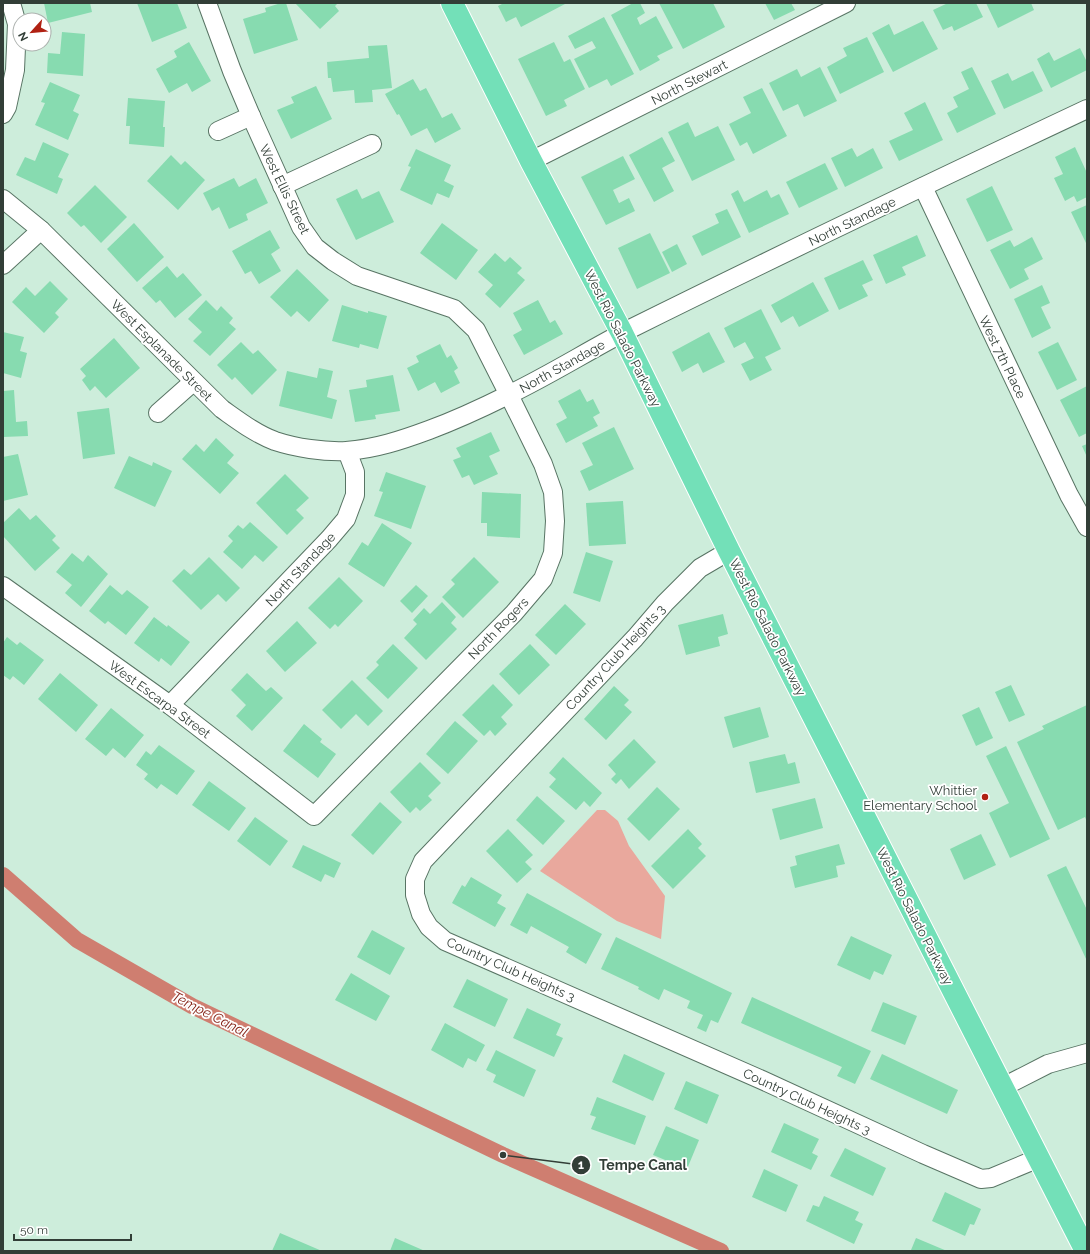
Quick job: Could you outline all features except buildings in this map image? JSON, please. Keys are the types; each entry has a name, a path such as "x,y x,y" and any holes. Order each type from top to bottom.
{"main road":[{"name":"West Rio Salado Parkway","path":"452,3 531,161 622,333 729,551 1086,1251"}],"street":[{"path":"3,114 7,107 15,70 17,24 11,3"},
{"name":"West Ellis Street","path":"207,3 232,71 251,116 301,227 315,247 333,261 357,276 454,309 476,330 510,395"},
{"name":"North Stewart","path":"531,161 846,3"},
{"name":"North Standage","path":"170,705 329,539 346,519 355,495 355,472 347,450 382,446 412,436 446,424 510,395 622,333 922,187 1087,109"},
{"path":"218,131 251,116"},
{"path":"282,186 372,144"},
{"name":"West 7th Place","path":"922,187 1069,495 1087,527"},
{"name":"West Esplanade Street","path":"3,199 41,230 222,410 250,428 275,441 326,451 347,450"},
{"path":"3,265 41,230"},
{"path":"158,413 193,382"},
{"name":"North Rogers","path":"314,816 514,613 543,579 553,553 555,521 553,492 543,464 510,395"},
{"name":"Country Club Heights 3","path":"729,551 700,568 665,603 629,644 423,861 415,879 415,895 421,914 429,928 445,941 762,1080 981,1179 991,1178 1039,1158"},
{"name":"West Escarpa Street","path":"3,586 170,705 314,816"},
{"path":"1003,1087 1048,1064 1087,1053"}],"shaded area":[{"path":"597,810 605,810 618,821 629,846 665,896 661,939 617,921 540,871"}],"waterway":[{"name":"Tempe Canal","path":"3,875 77,940 192,1006 503,1155 721,1251"}],"place":[{"name":"Whittier Elementary School","path":"985,797"},
{"name":"Tempe Canal","path":"503,1155"}]}
